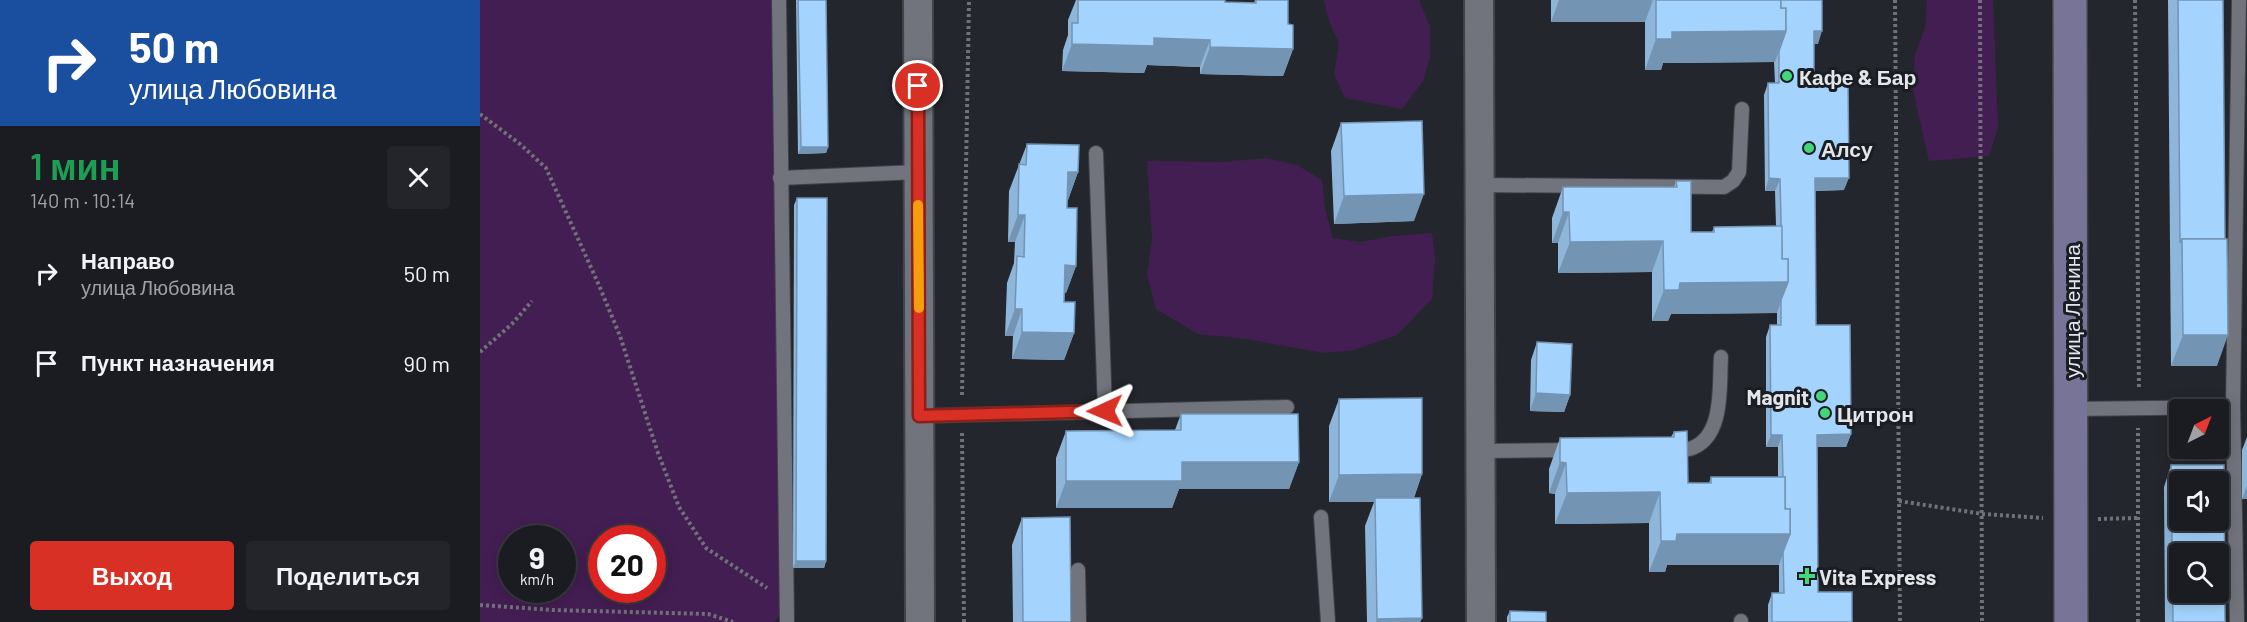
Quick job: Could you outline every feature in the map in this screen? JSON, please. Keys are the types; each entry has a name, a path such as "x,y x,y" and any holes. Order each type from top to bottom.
{"main road":[{"name":"улица Ленина","path":"2070,0 2071,622"}],"street":[{"path":"918,0 920,622"},
{"path":"1479,0 1481,622"}],"lane":[{"path":"779,0 787,622"},
{"path":"2237,622 2233,407 2242,25 2239,0"},
{"path":"1480,185 1724,187 1733,181 1739,172 1742,110"},
{"path":"1096,153 1105,411"},
{"path":"780,177 918,172"},
{"path":"1655,449 1690,449 1707,438 1716,422 1721,357"},
{"path":"919,416 1287,406"},
{"path":"2071,409 2233,407"},
{"path":"1480,450 1585,450"},
{"path":"1321,517 1328,622"},
{"path":"1078,570 1079,622"}],"path":[{"path":"964,622 962,415 969,0"},
{"path":"1895,0 1900,622"},
{"path":"1980,0 1982,622"},
{"path":"2135,0 2139,407 2138,622"},
{"path":"480,114 520,144 546,168 620,336 658,453 679,507 706,548 787,601"},
{"path":"480,352 512,324 532,300"},
{"path":"1899,501 1983,514 2072,520 2137,518"},
{"path":"480,605 553,610 708,614 733,622"}],"shaded area":[{"path":"480,0 775,0 787,601 775,622 480,622"},
{"path":"1324,0 1419,0 1430,27 1430,57 1423,81 1402,109 1345,98 1334,74 1339,43 1329,21"},
{"path":"1927,0 1993,0 1998,128 1989,156 1929,161 1913,90 1915,55 1925,28"},
{"path":"1267,158 1297,165 1322,180 1325,209 1333,238 1360,242 1393,236 1432,233 1435,256 1432,299 1397,335 1354,350 1324,353 1246,339 1198,334 1156,309 1147,275 1152,239 1147,161 1224,162"}],"building":[{"path":"798,0 826,0 828,147 801,147"},
{"path":"1078,0 1225,0 1225,2 1256,3 1256,0 1288,0 1288,24 1293,25 1293,49 1210,47 1210,40 1154,38 1154,46 1072,44 1072,23 1078,23"},
{"path":"1656,0 1781,0 1781,8 1786,8 1786,31 1672,32 1672,39 1656,39"},
{"path":"1781,0 1822,0 1822,31 1814,31 1814,83 1848,82 1849,178 1815,178 1816,325 1850,325 1851,434 1817,435 1818,592 1852,592 1852,622 1772,622 1772,593 1784,593 1783,552 1790,534 1790,509 1785,509 1782,435 1771,435 1770,325 1781,325 1781,300 1788,282 1788,259 1782,259 1780,179 1769,178 1768,83 1779,83 1779,51 1786,31 1786,8 1781,8"},
{"path":"2178,0 2223,0 2225,239 2182,239 2180,243"},
{"path":"1422,121 1424,194 1344,196 1341,123"},
{"path":"1027,144 1079,145 1078,172 1068,172 1067,208 1077,208 1076,266 1065,265 1064,302 1075,302 1074,333 1022,332 1022,309 1015,309 1017,256 1024,257 1025,215 1018,215 1019,164 1026,165"},
{"path":"1676,181 1691,181 1691,232 1714,232 1714,227 1782,226 1782,259 1788,259 1788,282 1680,283 1679,290 1664,290 1663,241 1570,242 1569,212 1563,212 1563,187 1677,187"},
{"path":"797,198 827,198 826,561 796,561"},
{"path":"2182,239 2227,239 2228,335 2183,335"},
{"path":"1537,342 1572,344 1570,395 1536,393"},
{"path":"1422,398 1422,474 1339,475 1339,399"},
{"path":"1181,414 1298,414 1299,462 1182,462 1182,481 1066,481 1066,431 1181,430"},
{"path":"1687,431 1688,483 1711,483 1711,477 1785,477 1785,509 1790,509 1790,534 1677,534 1676,541 1661,541 1660,492 1567,493 1566,463 1560,462 1560,438 1674,437 1674,432"},
{"path":"2171,465 2224,465 2224,471 2171,471"},
{"path":"1375,498 1420,498 1422,618 1377,619"},
{"path":"1070,517 1071,622 1023,622 1022,518"},
{"path":"2172,531 2224,531 2224,543 2172,543"},
{"path":"2173,603 2225,603 2225,622 2173,622"},
{"path":"1510,611 1546,612 1546,622 1510,622"}],"slow traffic":[{"path":"918,205 919,308"}],"place":[{"name":"Кафе & Бар","path":"1787,76"},
{"name":"Алсу","path":"1809,148"},
{"name":"Magnit","path":"1821,396"},
{"name":"Цитрон","path":"1825,413"},
{"name":"Vita Express","path":"1807,576"}],"route":[{"path":"918,86 919,416 1105,411"}]}
